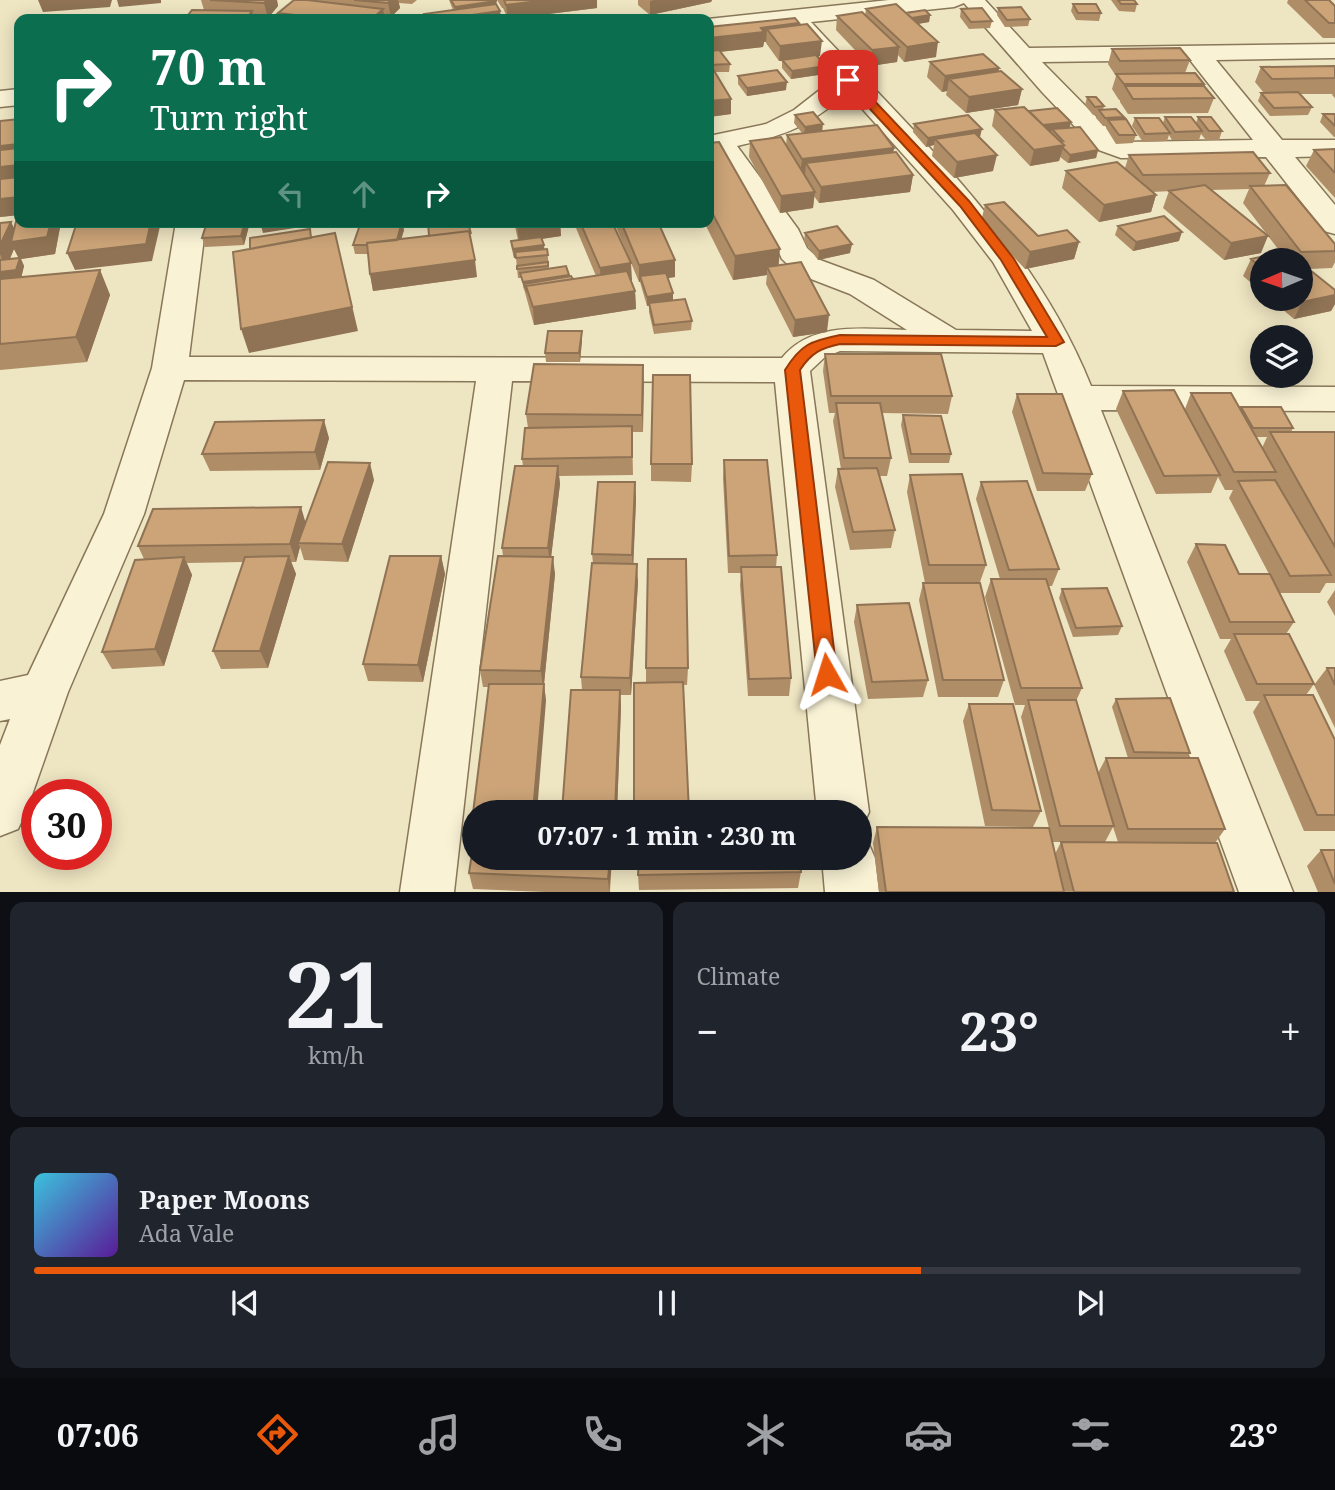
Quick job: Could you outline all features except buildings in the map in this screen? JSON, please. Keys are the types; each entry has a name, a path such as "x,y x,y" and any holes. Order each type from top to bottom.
{"street":[{"path":"714,25 954,0"},
{"path":"974,0 1022,55 1107,143 1121,150 1335,148"},
{"path":"793,17 964,204 1007,259 1056,342 1080,398 1266,891"},
{"path":"1022,55 1335,51"},
{"path":"1198,54 1335,225"},
{"path":"848,80 803,116 774,130 715,143 783,229 793,252 809,267 862,287 947,341"},
{"path":"0,812 22,697 124,514 170,368 190,228"},
{"path":"842,800 792,370 804,353 820,344 840,340 1056,342"},
{"path":"170,368 792,370"},
{"path":"427,891 495,370"},
{"path":"1080,398 1335,399"},
{"path":"849,870 852,891"}],"route":[{"path":"827,674 792,370 804,353 820,344 840,340 1056,342 1007,259 964,204 848,80"}]}
